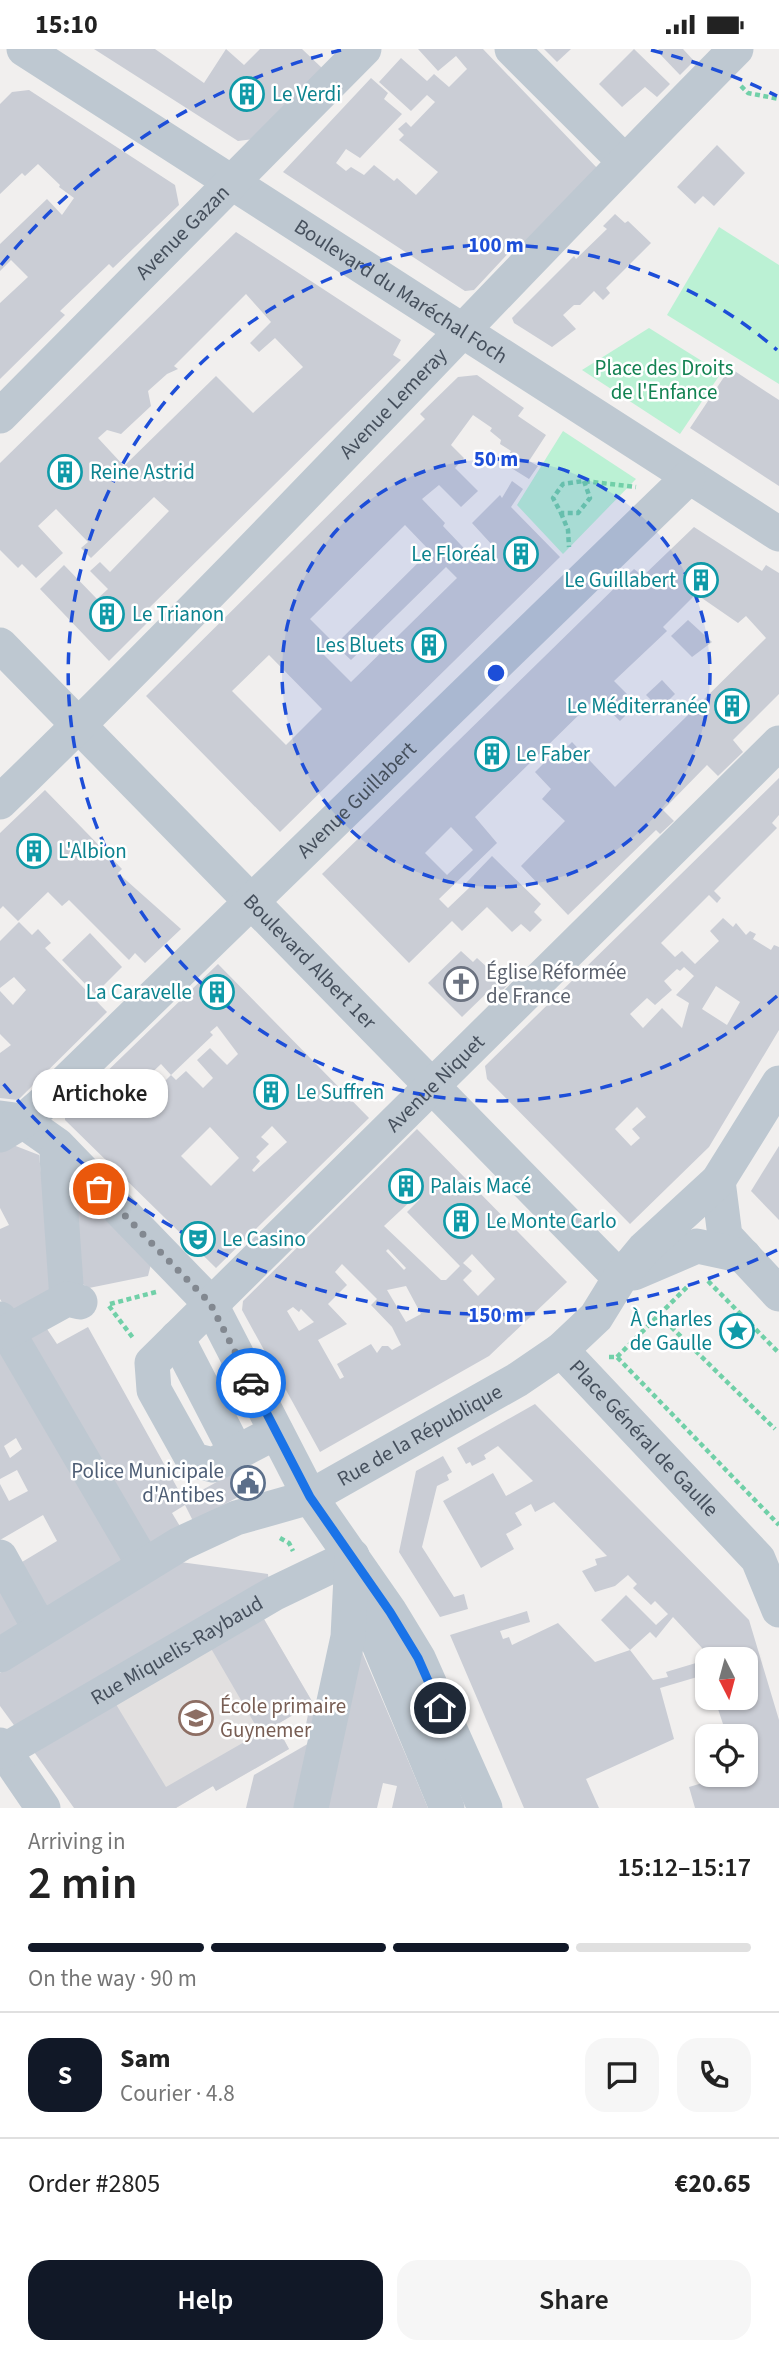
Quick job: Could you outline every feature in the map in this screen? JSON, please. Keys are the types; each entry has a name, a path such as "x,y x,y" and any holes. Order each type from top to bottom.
{"street":[{"path":"0,54 5,49"},
{"name":"Boulevard du Maréchal Foch","path":"24,49 779,534"},
{"name":"Avenue Gazan","path":"0,416 364,49"},
{"path":"512,49 624,161"},
{"name":"Avenue Lemeray","path":"0,801 79,725 464,333 624,161 736,49"},
{"name":"Avenue Guillabert","path":"8,1124 251,901 688,478"},
{"name":"Boulevard Albert 1er","path":"0,645 620,1278"},
{"name":"Avenue Niquet","path":"152,1363 779,743"},
{"name":"Place Général de Gaulle","path":"778,1603 758,1559 561,1350 596,1317 620,1278 645,1248 718,1181 779,1083"},
{"path":"8,1124 63,1152 210,1303 310,1497 351,1566 418,1658 485,1808"},
{"path":"63,1152 57,1157 85,1302 4,1325 144,1565"},
{"path":"718,1181 725,1236 779,1294"},
{"path":"620,1278 697,1246 744,1256"},
{"path":"177,1338 236,1452"},
{"name":"Rue de la République","path":"0,1655 144,1565 190,1531 310,1497 517,1380 561,1350"},
{"path":"152,1363 154,1390 193,1460 213,1465 276,1432"},
{"path":"0,1557 40,1629"},
{"path":"311,1808 344,1660 351,1566"},
{"path":"351,1566 378,1649 447,1808"},
{"name":"Rue Miquelis-Raybaud","path":"2,1748 275,1593 351,1566"},
{"path":"2,1748 43,1808"}],"path":[{"path":"737,83 748,93 779,99"},
{"path":"569,547 568,530 553,498 563,484 584,481 640,488"},
{"path":"561,513 578,513 590,498 584,481"},
{"path":"701,1273 779,1353"},
{"path":"617,1357 692,1282"},
{"path":"85,1302 155,1293 161,1283"},
{"path":"85,1302 152,1363"},
{"path":"659,1315 775,1429"},
{"path":"598,1356 617,1357 779,1525"}],"shaded area":[{"name":"École primaire Guynemer","path":"261,1614 313,1703 276,1725 289,1749 216,1791 213,1786 176,1808 99,1710"}],"green space":[{"path":"719,227 779,265 779,384 667,315"},
{"name":"Place des Droits de l'Enfance","path":"649,328 721,373 680,434 582,370"},
{"path":"563,431 636,479 563,554 517,505"}],"building":[{"name":"Le Verdi","path":"94,49 155,49 204,83 226,49 244,65 260,49 302,49 322,68 254,139 238,141"},
{"path":"418,49 483,49 598,169 522,249 516,245 474,290 465,291 283,172 371,78 388,93 384,99 402,114 360,158 346,149 336,163 346,171 351,167 364,175 374,165 394,181 397,178 416,195 438,172 399,140 404,135 398,129 406,122 411,127 435,102 427,95 411,111 379,82 401,58 427,81 434,74 449,87 467,69 456,56 438,71"},
{"path":"544,49 571,49 557,62"},
{"path":"634,49 670,84 657,97 645,87 622,107 599,84"},
{"path":"683,49 694,61 680,75 657,51"},
{"path":"29,90 175,185 179,205 113,268 109,264 60,311 65,315 0,379 0,303 28,277 11,260 0,271 0,244 47,199 62,215 74,198 59,187 38,164 25,176 22,173 0,194 0,104 12,92"},
{"path":"717,145 745,173 714,206 703,196 695,204 677,187"},
{"path":"615,214 625,223 628,221 651,243 606,288 610,293 603,300 594,291 580,305 574,305 563,315 576,329 552,347 514,323 512,318 574,256 576,259 607,229 603,226"},
{"path":"236,232 401,340 393,355 401,360 147,610 153,617 109,661 40,589 64,565 97,599 108,589 90,571 100,562 110,572 169,511 154,497 91,558 81,548 88,542 56,509 38,526 63,553 36,578 22,564 18,568 0,550 0,463","holes":["246,294 271,322 250,343 259,352 275,338 303,367 253,413 216,376 124,466 98,438 107,430 121,434 151,406 148,391 167,374 178,369 174,366"]},
{"path":"730,368 779,400 779,486 690,428"},
{"path":"477,375 524,408 518,416 546,435 529,461 538,466 529,479 503,463 511,451 500,444 501,440 490,431 492,428 473,415 451,445 464,458 455,468 478,491 461,507 439,485 422,499 477,562 494,547 472,523 500,495 502,498 512,481 523,489 511,507 560,557 280,832 146,696 425,419 420,414 458,377","holes":["405,525 430,551 335,645 351,660 446,567 457,578 351,682 321,652 332,641 310,619","269,655 322,709 286,745 232,691"]},
{"path":"694,527 762,571 766,565 779,573 779,694 733,740 743,752 718,776 707,765 663,810 674,821 660,834 656,830 568,915 521,866 565,821 542,799 551,789 535,772 554,753 558,756 572,742 615,787 766,638 746,616 738,623 696,594 663,627 667,631 614,681 637,704 620,721 596,698 475,817 497,843 439,899 448,908 469,888 466,883 492,856 541,904 534,912 542,920 530,932 521,924 512,932 487,907 462,931 452,921 409,963 322,874 634,569 643,576","holes":["451,827 473,850 447,875 425,853"]},
{"path":"688,620 712,642 692,657 671,636"},
{"path":"662,680 675,694 660,709 646,695"},
{"path":"779,778 779,815 772,823 777,828 714,891 721,898 717,903 709,895 661,943 675,957 682,951 695,964 719,941 710,931 723,918 733,927 736,923 746,935 750,931 756,934 753,939 771,950 774,945 779,947 779,1030 709,1147 630,1224 487,1079 485,1066","holes":["684,967 694,976 676,995 689,1003 682,1028 662,1008 643,1028 630,1014 647,998 655,1005 672,990 664,981 677,969 680,971","716,986 740,1002 727,1025 702,1009","637,1107 646,1117 632,1129 640,1138 631,1146 615,1129"]},
{"path":"45,790 122,869 118,873 181,929 145,963 135,953 129,960 69,900 62,906 48,892 18,921 3,906 0,909 0,833"},
{"path":"19,922 32,935 38,929 51,943 45,948 107,1012 18,1100 0,1098 0,1053 11,1045 0,1034 0,991 13,1005 26,990 14,977 0,988 0,941"},
{"path":"90,933 122,967 95,994 62,960"},
{"name":"Église Réformée de France","path":"461,951 473,962 477,958 489,969 494,964 511,981 502,991 495,985 462,1017 428,983"},
{"path":"218,964 369,1118 216,1268 65,1120 65,1112","holes":["217,1026 238,1054 227,1065 210,1048 197,1060 213,1078 203,1088 186,1071 176,1080 171,1075 213,1035 210,1032","161,1064 171,1075 147,1099 136,1088","272,1126 287,1142 254,1172 252,1170 260,1161 256,1157 269,1144 261,1137","210,1127 239,1158 211,1186 181,1156"]},
{"path":"417,1129 567,1282 489,1356 320,1452 242,1310 243,1301","holes":["416,1196 420,1199 407,1212 460,1266 446,1280 441,1280 384,1226","388,1249 406,1268 404,1270 386,1251","472,1254 495,1279 478,1296 463,1280 472,1271 463,1263","342,1264 377,1299 371,1305 392,1327 401,1345 392,1350 388,1346 382,1346 377,1353 371,1344 337,1364 344,1377 340,1379 318,1340 347,1324 328,1304 347,1285 335,1272","406,1286 421,1314 406,1322 387,1290","293,1307 299,1312 301,1309 314,1322 299,1331 287,1311"]},
{"path":"8,1143 39,1155 55,1295 12,1320 0,1299 0,1229 9,1225 0,1208 0,1147"},
{"path":"779,1146 779,1220 751,1191"},
{"path":"77,1191 151,1264 148,1276 89,1288 78,1281 70,1194"},
{"path":"43,1323 57,1344 88,1327 184,1500 244,1467 255,1488 193,1521 185,1505 172,1513 181,1528 145,1549 21,1336"},
{"path":"0,1336 130,1558 39,1615 12,1568 57,1541 43,1515 0,1540 0,1484 9,1501 28,1491 17,1470 0,1479","holes":["16,1438 22,1449 10,1458 4,1446"]},
{"path":"535,1404 749,1620 757,1647 701,1647 673,1617 656,1638 650,1632 630,1650 601,1620 626,1595 656,1625 668,1614 655,1601 651,1605 633,1588 637,1584 628,1575 615,1586 595,1592 582,1571 597,1565 595,1559 607,1556 554,1502 535,1512 531,1504 515,1513 522,1525 506,1534 514,1549 481,1568 443,1501 493,1473 506,1496 533,1481 498,1446 484,1455 486,1459 472,1466 470,1462 466,1464 457,1448"},
{"path":"443,1456 452,1472 447,1475 449,1480 437,1486 422,1547 454,1597 464,1594 468,1609 440,1617 399,1552 416,1471"},
{"path":"180,1562 268,1574 269,1585 19,1732 0,1706 0,1673"},
{"path":"0,1567 31,1621 0,1641"},
{"path":"527,1611 530,1622 500,1631 503,1639 509,1637 512,1645 558,1623 595,1662 630,1650 653,1680 668,1677 666,1672 695,1663 695,1678 660,1688 674,1739 586,1779 599,1808 524,1808 450,1635"},
{"path":"261,1614 313,1703 320,1700 312,1736 304,1734 310,1705 276,1725 289,1749 216,1791 213,1786 176,1808 74,1808 32,1749 114,1701 166,1787 260,1733 209,1645"},
{"path":"758,1650 779,1720 779,1808 695,1808 689,1787 758,1787 758,1724 723,1724 718,1710 758,1710"},
{"path":"362,1652 428,1808 392,1808 397,1786 383,1783 377,1808 326,1808"},
{"path":"311,1742 296,1808 246,1808 254,1775"}],"way so far":[{"path":"99,1189 210,1303 251,1383"}],"place":[{"name":"Le Verdi","path":"247,94"},
{"name":"Reine Astrid","path":"65,472"},
{"name":"Le Floréal","path":"521,554"},
{"name":"Le Guillabert","path":"701,580"},
{"name":"Le Trianon","path":"107,614"},
{"name":"Les Bluets","path":"429,645"},
{"name":"Le Méditerranée","path":"732,706"},
{"name":"Le Faber","path":"492,754"},
{"name":"L'Albion","path":"34,851"},
{"name":"Église Réformée de France","path":"461,984"},
{"name":"La Caravelle","path":"217,992"},
{"name":"Le Suffren","path":"271,1092"},
{"name":"Palais Macé","path":"406,1186"},
{"name":"Artichoke","path":"99,1189"},
{"name":"Le Monte Carlo","path":"461,1221"},
{"name":"Le Casino","path":"198,1239"},
{"name":"À Charles de Gaulle","path":"737,1331"},
{"name":"Police Municipale d'Antibes","path":"248,1483"},
{"name":"École primaire Guynemer","path":"196,1718"}],"route":[{"path":"251,1383 310,1497 390,1612 418,1658 440,1708"}]}
